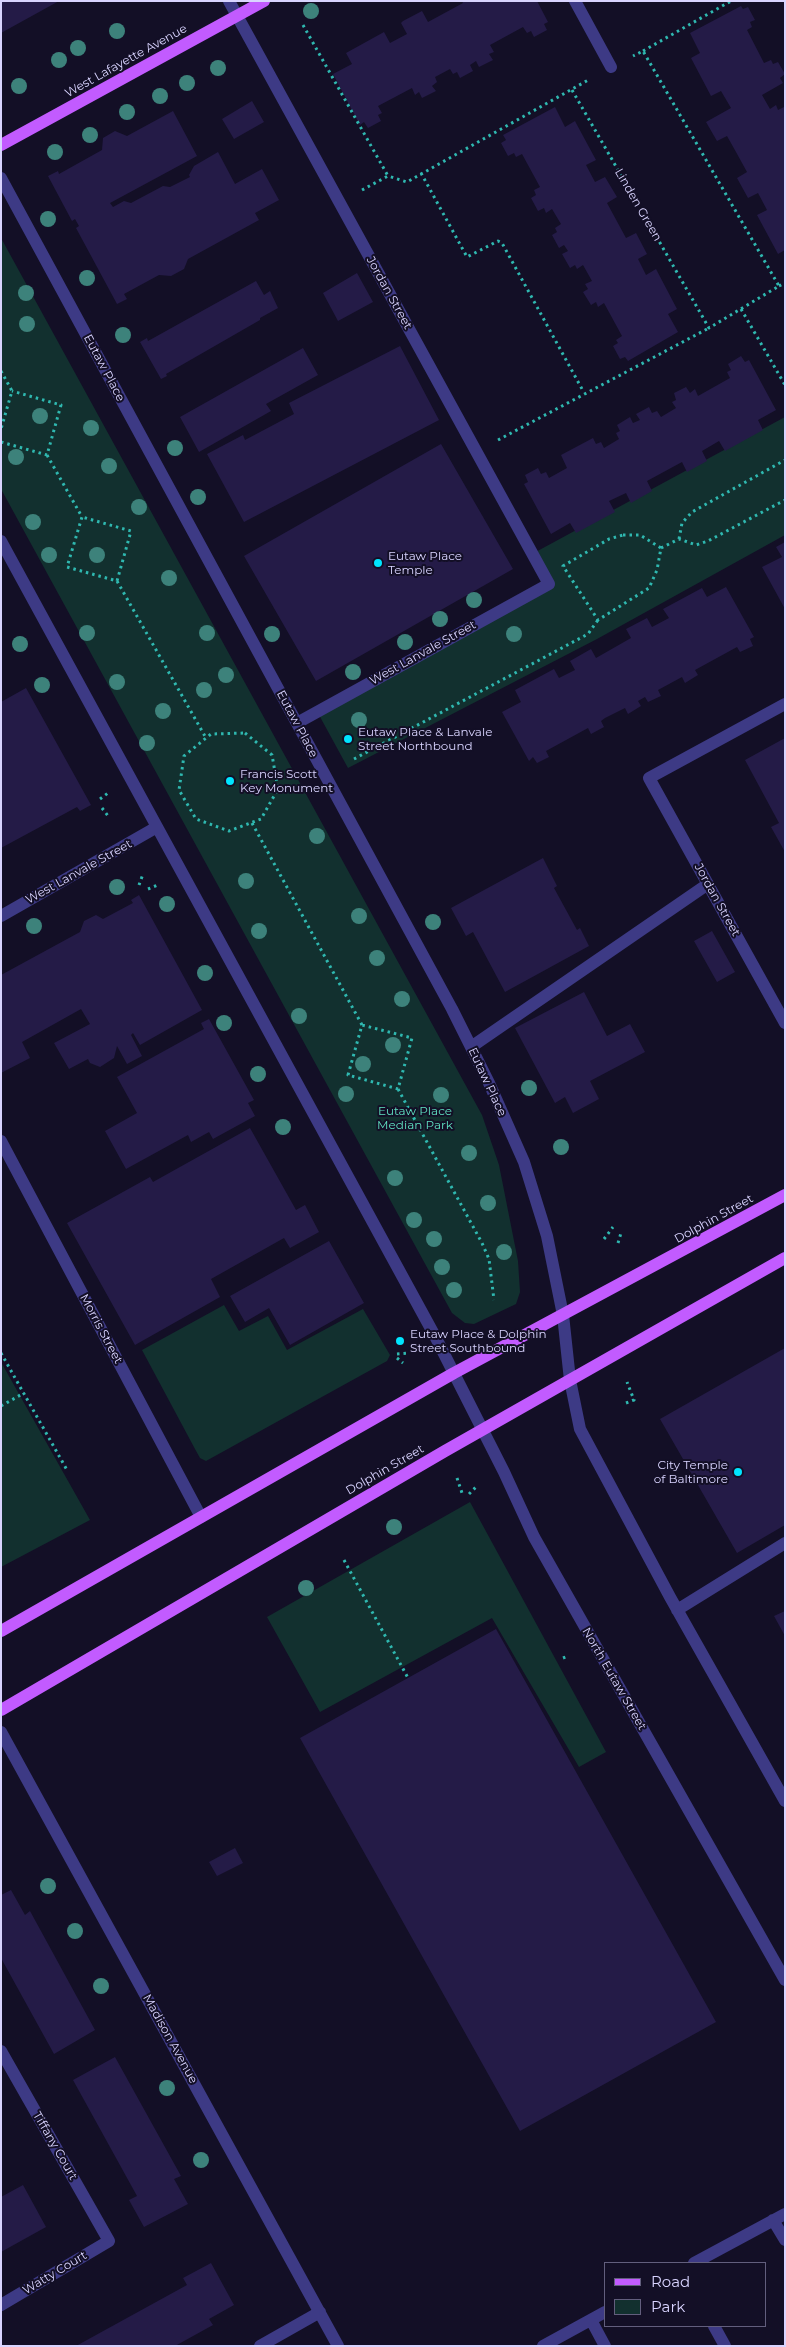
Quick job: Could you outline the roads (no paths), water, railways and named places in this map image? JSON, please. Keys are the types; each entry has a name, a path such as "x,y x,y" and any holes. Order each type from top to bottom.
{"main road":[{"name":"West Lafayette Avenue","path":"1,145 264,1"},
{"name":"Dolphin Street","path":"1,1631 454,1373 785,1195"},
{"name":"Dolphin Street","path":"1,1710 482,1429 785,1258"}],"street":[{"name":"Jordan Street","path":"229,1 549,584"},
{"path":"575,1 611,67"},
{"name":"Eutaw Place","path":"1,178 471,1047 524,1162 547,1236 563,1316"},
{"path":"1,541 454,1373"},
{"name":"West Lanvale Street","path":"297,723 549,584"},
{"name":"Jordan Street","path":"785,704 649,778 785,1023"},
{"name":"West Lanvale Street","path":"1,916 157,827"},
{"path":"471,1047 708,884"},
{"name":"Morris Street","path":"1,1141 201,1516"},
{"path":"563,1316 570,1380 580,1429 677,1610 785,1801"},
{"name":"North Eutaw Street","path":"454,1373 534,1537 785,1980"},
{"path":"677,1610 785,1543"},
{"name":"Madison Avenue","path":"1,1732 338,2346"},
{"name":"Tiffany Court","path":"1,2051 109,2241"},
{"path":"696,2262 785,2214"},
{"path":"773,2220 785,2240"},
{"name":"Watty Court","path":"1,2305 109,2241"},
{"path":"260,2346 320,2312"},
{"path":"543,2346 604,2313"},
{"path":"591,2320 605,2346"},
{"path":"715,2327 725,2346"}],"place":[{"name":"Eutaw Place Temple","path":"378,563"},
{"name":"Eutaw Place & Lanvale Street Northbound","path":"348,739"},
{"name":"Francis Scott Key Monument","path":"230,781"},
{"name":"Eutaw Place & Dolphin Street Southbound","path":"400,1341"},
{"name":"City Temple of Baltimore","path":"738,1472"}],"park label":[{"name":"Eutaw Place Median Park","path":"415,1118"}]}
